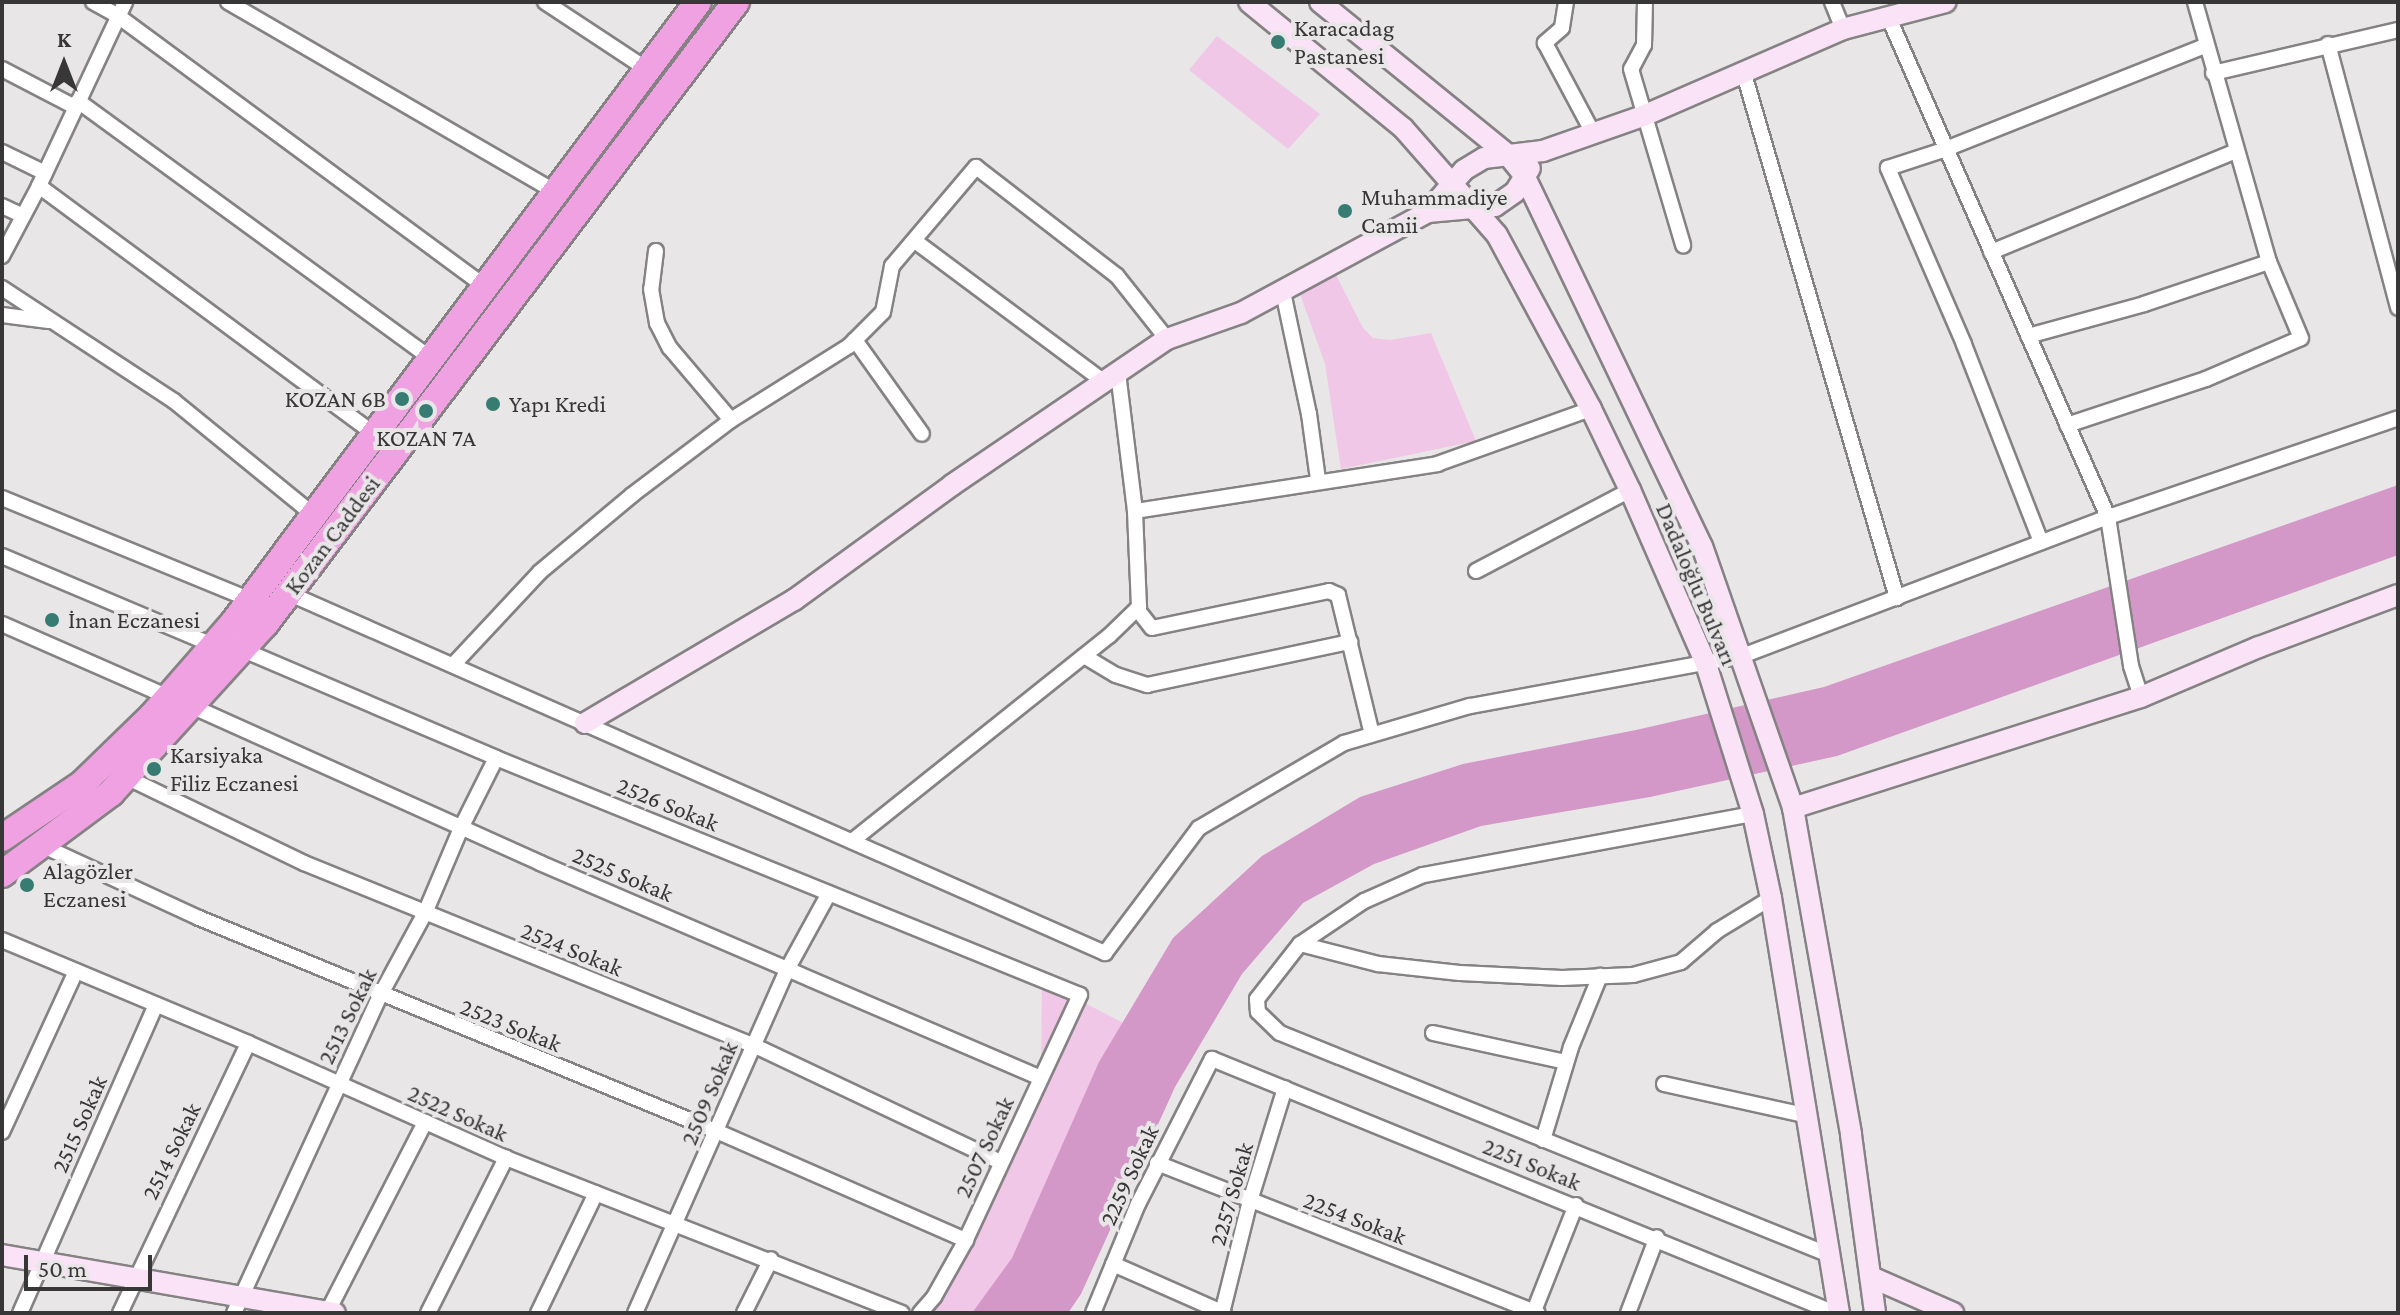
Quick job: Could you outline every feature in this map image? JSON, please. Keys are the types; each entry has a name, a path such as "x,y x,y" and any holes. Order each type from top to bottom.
{"highway":[{"name":"Kozan Caddesi","path":"2,874 111,793 126,777 213,645 315,516 554,191 698,2"},
{"name":"Kozan Caddesi","path":"2,838 82,784 241,649 288,593 736,2"}],"main road":[{"name":"Dadaloğlu Bulvarı","path":"1249,2 1403,128 1497,235 1591,409 1630,490 1706,664 1753,814 1771,898 1837,1313"},
{"name":"Dadaloğlu Bulvarı","path":"1320,2 1507,154 1524,175 1702,546 1793,808 1819,941 1875,1313"},
{"path":"585,723 794,600 952,485 1167,339 1241,313 1428,212 1451,183 1484,158 1543,151 1643,116 1843,29 1946,2"},
{"path":"1428,212 1495,206 1515,192 1543,151"},
{"path":"1793,808 2141,697 2259,647 2398,595"},
{"path":"2,1255 134,1277 237,1305 330,1313"},
{"path":"1871,1277 1953,1313"}],"street":[{"path":"93,2 118,16 486,287"},
{"path":"2,256 125,2"},
{"path":"228,2 554,191"},
{"path":"545,2 648,70"},
{"path":"1566,2 1562,28 1545,43 1593,133"},
{"path":"1645,2 1644,45 1631,69 1683,245"},
{"path":"1832,2 1843,29"},
{"path":"2067,425 2206,379 2301,338 2269,262 2205,46 2195,2"},
{"path":"1888,16 2108,517 2109,541 2131,666 2141,697"},
{"path":"2213,73 2328,44 2397,35"},
{"path":"2328,44 2398,308"},
{"path":"2041,542 1964,344 1888,168 1946,149 2205,46"},
{"path":"2,69 77,104 432,359"},
{"path":"1744,74 1897,598"},
{"path":"1991,252 2236,151"},
{"path":"2,152 376,435"},
{"path":"453,665 540,572 632,495 731,420 855,340 883,312 892,266 976,167 1117,276 1167,339"},
{"path":"2,206 23,216"},
{"path":"915,241 1111,377 1135,511 1137,609 1152,628 1329,591 1338,595 1372,734"},
{"path":"656,251 651,289 657,323 670,348 731,420"},
{"path":"2028,336 2144,304 2269,262"},
{"path":"2,288 174,401 315,516"},
{"path":"1283,292 1309,414 1318,480"},
{"path":"2,315 54,321"},
{"path":"855,340 922,434"},
{"path":"1135,511 1318,480 1437,464 1591,409"},
{"path":"288,593 1105,953 1199,828 1344,743 1470,706 1742,656 2108,517 2398,418"},
{"path":"1476,571 1630,490"},
{"path":"2,498 251,600"},
{"path":"2,556 213,645"},
{"path":"852,841 1084,656 1137,609"},
{"name":"2525 Sokak","path":"2,624 461,828 1041,1078"},
{"path":"1084,656 1116,675 1147,685 1350,642"},
{"name":"2526 Sokak","path":"241,649 496,758 1080,995"},
{"name":"2513 Sokak","path":"237,1305 381,994 425,913 461,828 496,758"},
{"name":"2524 Sokak","path":"126,777 304,863 753,1045 1001,1162"},
{"path":"1753,814 1423,875 1364,901 1300,944 1257,999 1258,1012 1280,1033 1827,1254"},
{"name":"2523 Sokak","path":"41,845 199,918 716,1131 966,1240"},
{"name":"2509 Sokak","path":"635,1313 788,968 829,893"},
{"path":"1300,944 1378,964 1460,973 1562,978 1633,975 1681,962 1717,931 1771,898"},
{"name":"2522 Sokak","path":"2,940 248,1043 506,1158 771,1259 902,1313"},
{"path":"2,1132 76,971"},
{"path":"1543,1140 1566,1062 1600,976"},
{"name":"2507 Sokak","path":"920,1313 934,1297 966,1240 1080,995"},
{"name":"2515 Sokak","path":"20,1313 156,1005"},
{"path":"1433,1033 1566,1062"},
{"name":"2514 Sokak","path":"120,1313 134,1277 248,1043"},
{"name":"2251 Sokak","path":"1212,1059 1657,1237 1810,1309 1837,1313"},
{"name":"2259 Sokak","path":"1093,1313 1157,1163 1212,1059"},
{"path":"1664,1084 1804,1115"},
{"name":"2257 Sokak","path":"1223,1313 1250,1201 1285,1088"},
{"path":"330,1313 425,1122"},
{"path":"428,1313 506,1158"},
{"name":"2254 Sokak","path":"1157,1163 1536,1312"},
{"path":"538,1313 596,1193"},
{"path":"1536,1312 1576,1205"},
{"path":"1628,1313 1657,1237"},
{"path":"744,1313 771,1259"},
{"path":"1113,1264 1223,1313"}],"shaded area":[{"path":"1217,36 1320,114 1288,149 1189,70"},
{"path":"1335,273 1363,328 1373,338 1390,340 1431,333 1476,441 1341,469 1325,364 1299,291"},
{"path":"2398,485 2398,555 1837,756 1650,797 1481,826 1374,864 1303,903 1242,974 1175,1087 1081,1294 1068,1313 972,1313 1012,1258 1099,1062 1173,938 1262,856 1360,797 1463,764 1636,730 1824,687"},
{"path":"1042,981 1135,1029 983,1313 920,1313 1041,1078"}],"place":[{"name":"Karacadag Pastanesi","path":"1278,42"},
{"name":"Muhammadiye Camii","path":"1345,211"},
{"name":"KOZAN 6B","path":"402,399"},
{"name":"Yapı Kredi","path":"493,404"},
{"name":"KOZAN 7A","path":"426,411"},
{"name":"İnan Eczanesi","path":"52,620"},
{"name":"Karsiyaka Filiz Eczanesi","path":"154,769"},
{"name":"Alagözler Eczanesi","path":"27,885"}]}
